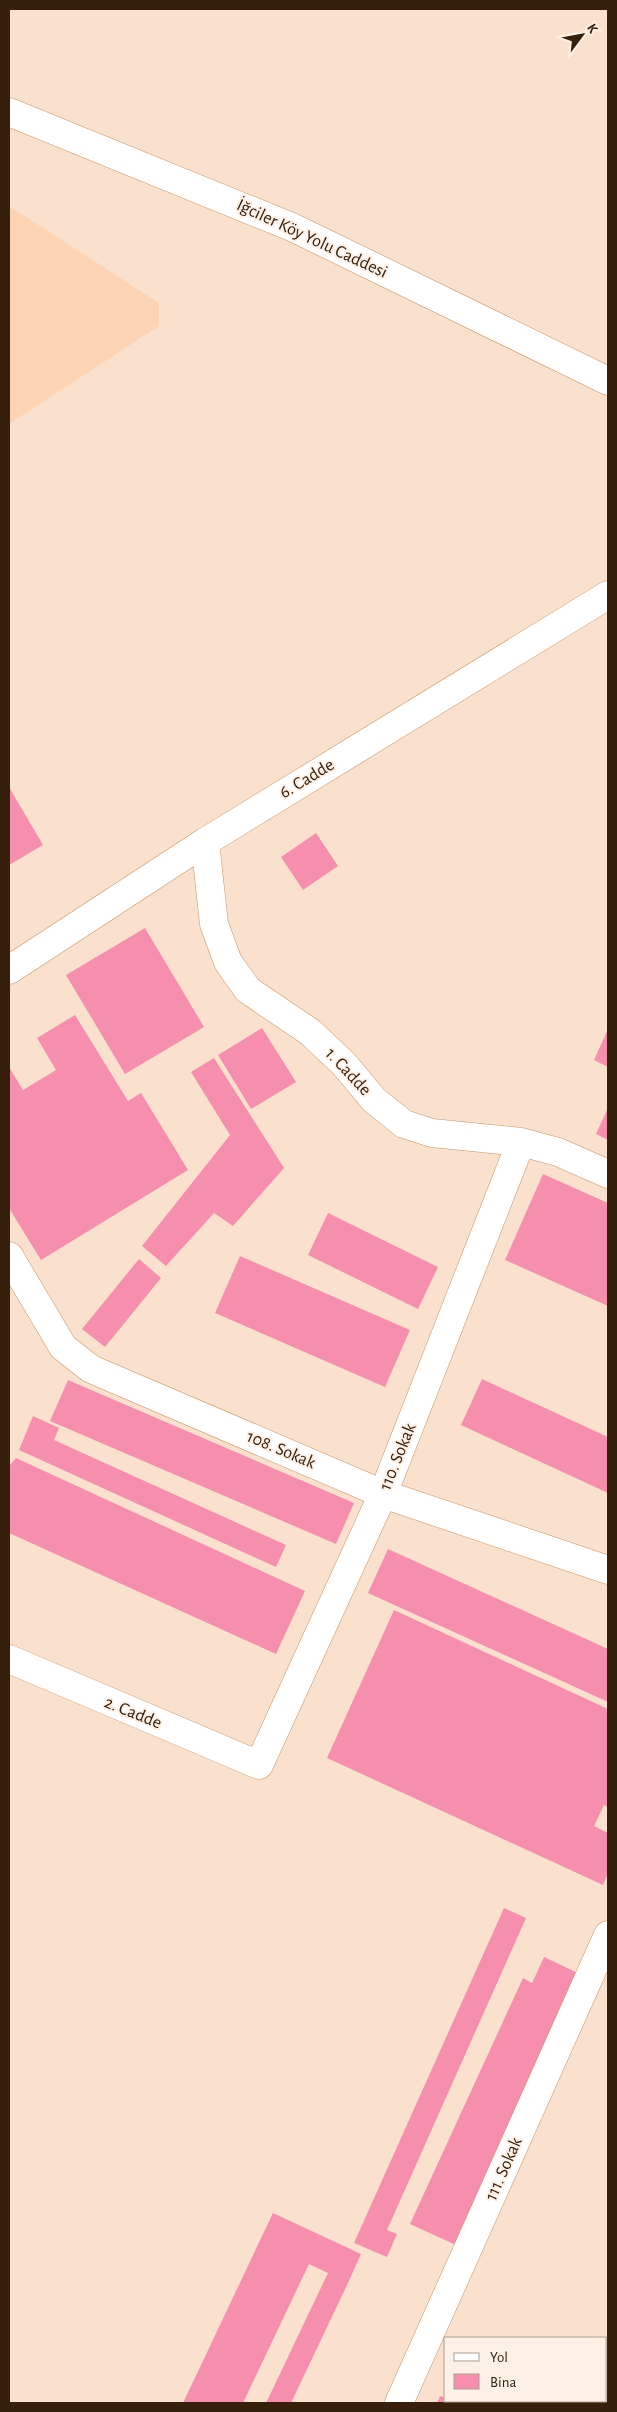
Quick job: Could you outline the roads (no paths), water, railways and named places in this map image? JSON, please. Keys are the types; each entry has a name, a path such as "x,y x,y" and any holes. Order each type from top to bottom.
{"street":[{"name":"İğciler Köy Yolu Caddesi","path":"9,112 294,228 608,381"},
{"name":"6. Cadde","path":"9,970 205,842 608,595"},
{"name":"1. Cadde","path":"205,842 214,924 228,962 248,990 310,1032 344,1064 374,1100 404,1124 432,1133 521,1142 558,1152 608,1174"},
{"name":"110. Sokak","path":"259,1765 383,1494 521,1142"},
{"name":"108. Sokak","path":"9,1256 63,1347 91,1369 383,1494 608,1570"},
{"name":"2. Cadde","path":"9,1659 259,1765"},
{"name":"111. Sokak","path":"399,2403 608,1935"}]}
